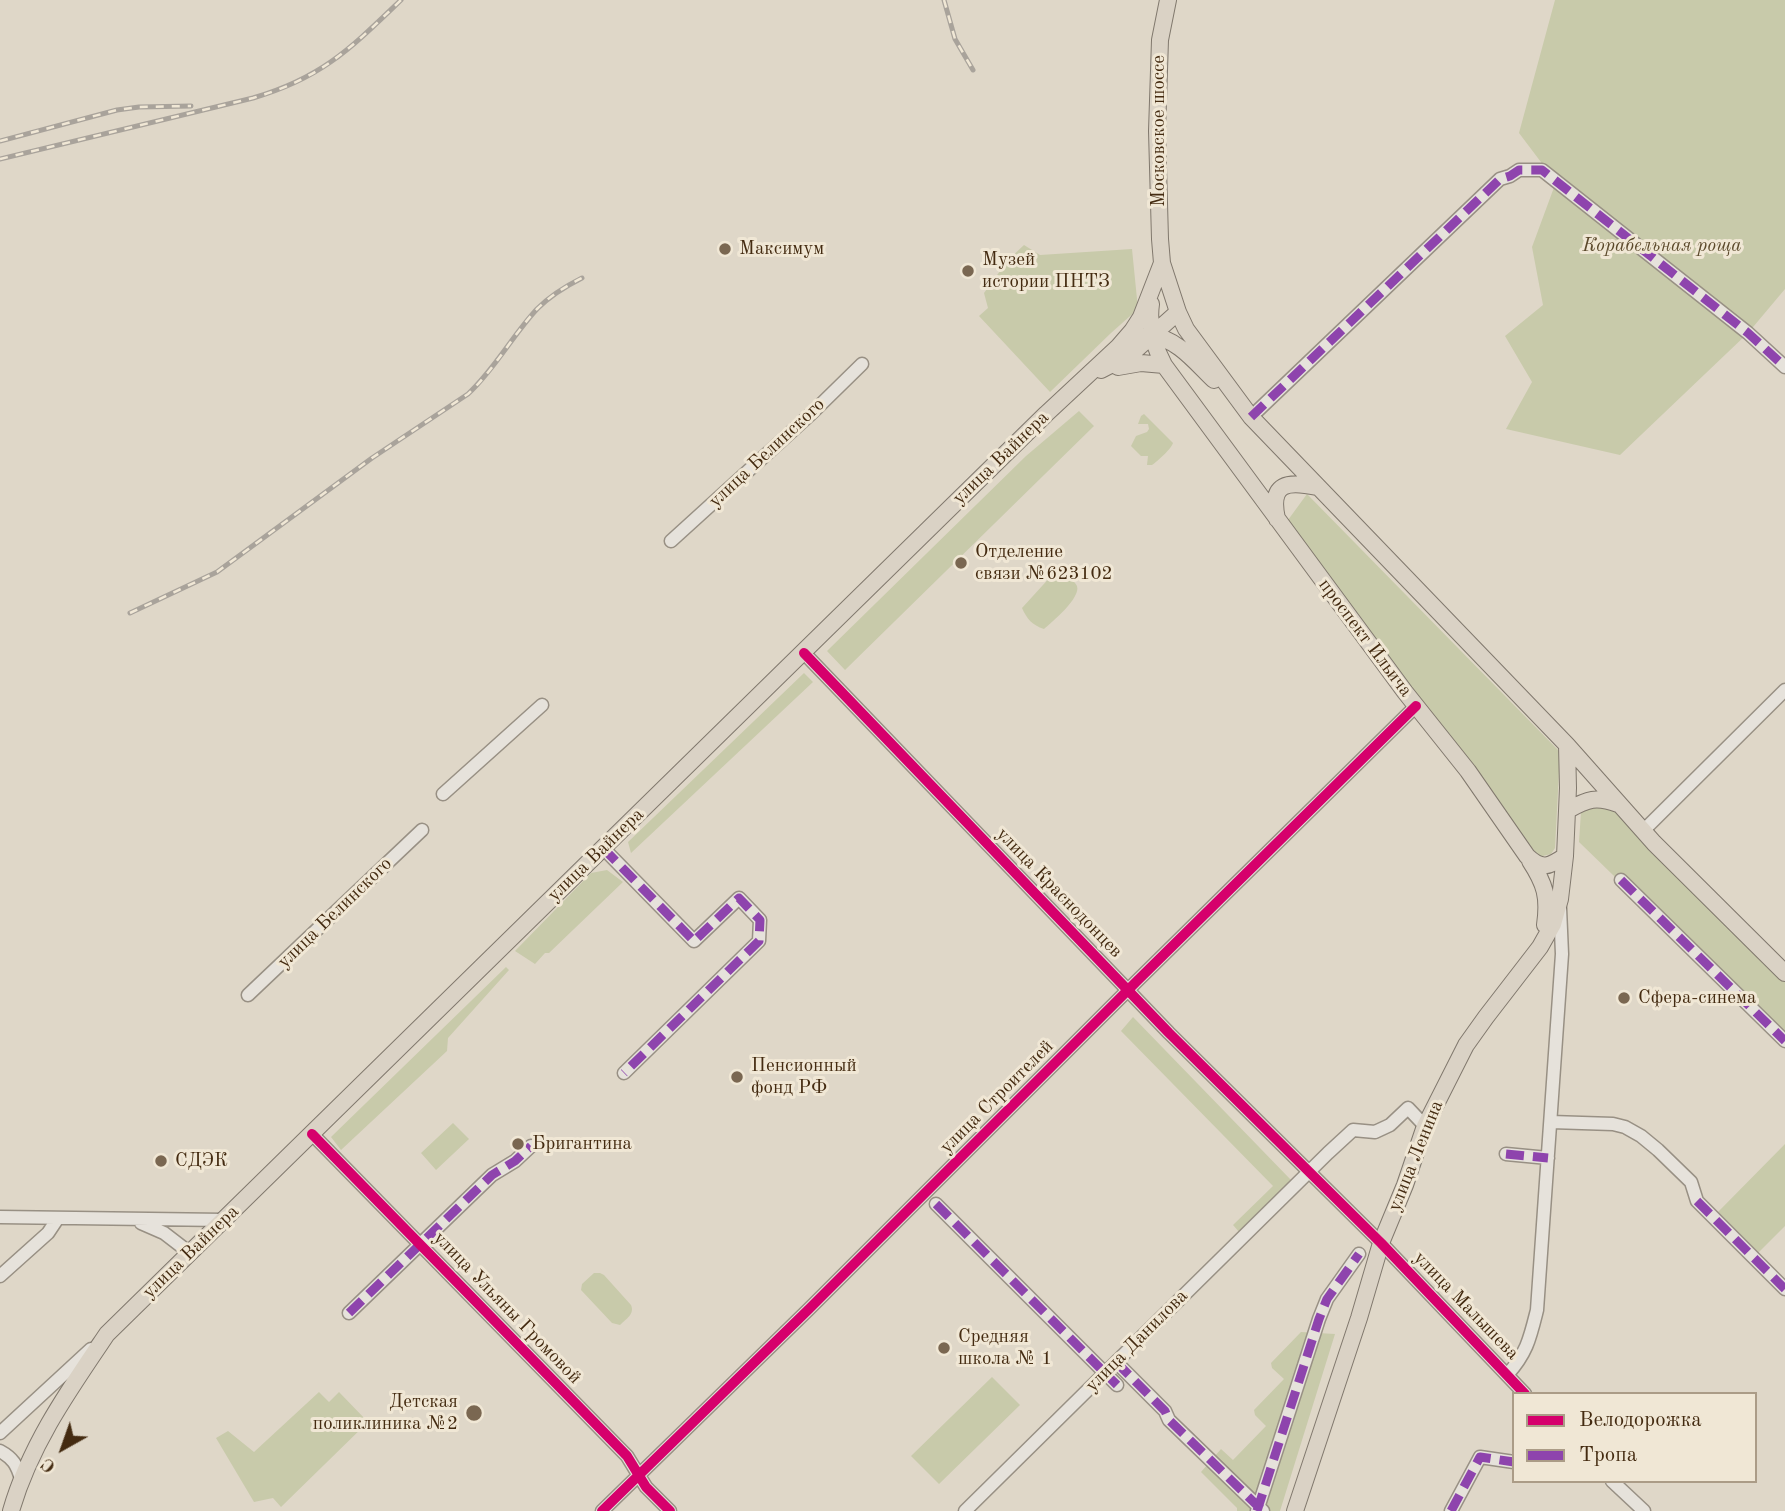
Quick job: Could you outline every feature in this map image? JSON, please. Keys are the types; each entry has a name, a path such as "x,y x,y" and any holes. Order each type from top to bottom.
{"main road":[{"name":"Московское шоссе","path":"1163,263 1157,131 1160,40 1168,0"},
{"path":"1163,263 1186,329 1247,412"},
{"name":"проспект Ильича","path":"1163,263 1150,307 1152,336 1164,365 1416,706 1468,771 1527,856"},
{"name":"улица Вайнера","path":"11,1511 21,1479 44,1431 107,1334 1046,414 1093,374 1141,317 1163,263"},
{"name":"улица Вайнера","path":"1093,374 1130,355 1178,312"},
{"path":"1119,346 1134,339 1152,336 1176,344 1247,412 1567,745 1643,831 1785,974"},
{"path":"1093,374 1141,363 1164,365"},
{"path":"1277,520 1274,508 1276,494 1283,485 1296,482 1317,487"},
{"name":"улица Ленина","path":"1295,1511 1381,1243 1425,1126 1466,1045 1542,944 1553,924 1560,899 1565,856 1568,810 1567,745"},
{"path":"1568,810 1587,800 1604,799 1618,804"},
{"path":"1527,856 1542,866 1565,856"},
{"path":"1527,856 1542,879 1546,897 1542,944"}],"street":[{"path":"1247,412 1500,180 1519,170 1542,170 1748,333 1785,367"},
{"name":"улица Белинского","path":"671,541 862,364"},
{"name":"улица Краснодонцев","path":"804,653 1128,990 1381,1243"},
{"path":"1643,831 1785,690"},
{"path":"443,794 542,705"},
{"name":"улица Строителей","path":"602,1511 800,1319 1416,706"},
{"name":"улица Белинского","path":"248,995 422,831"},
{"path":"603,848 694,941 739,898 760,920 759,941 624,1073"},
{"path":"1621,880 1785,1041"},
{"name":"улица Ленина","path":"1507,1375 1528,1347 1537,1310 1562,954 1560,899"},
{"name":"улица Данилова","path":"965,1511 1353,1130 1375,1132 1390,1125 1408,1108 1425,1126"},
{"path":"1551,1122 1613,1124 1642,1136 1691,1182 1697,1201 1785,1289"},
{"name":"улица Ульяны Громовой","path":"312,1134 627,1456 646,1487 670,1511"},
{"path":"349,1313 492,1175 515,1161 531,1146"},
{"path":"1507,1154 1548,1158"},
{"path":"930,1189 1109,1368 1117,1385"},
{"path":"936,1204 1109,1368 1165,1411 1170,1420 1260,1510 1319,1319 1327,1299 1359,1254"},
{"path":"0,1217 224,1220"},
{"path":"0,1276 48,1233 58,1218"},
{"path":"134,1220 164,1233 190,1253"},
{"name":"улица Малышева","path":"1381,1243 1523,1392"},
{"name":"улица Вайнера","path":"0,1433 107,1334"},
{"path":"0,1451 10,1456 17,1465 21,1479"},
{"path":"1451,1511 1480,1457 1512,1462"},
{"path":"1614,1483 1637,1509"}],"green space":[{"name":"Корабельная роща","path":"1555,0 1785,0 1785,289 1748,333 1620,455 1506,429 1532,382 1505,336 1543,305 1532,247 1556,182 1519,133"},
{"path":"1024,245 1040,255 1132,249 1138,309 1050,392 979,316 988,308 984,293 1008,260"},
{"path":"1079,411 1094,426 845,670 827,651 1026,456"},
{"path":"1144,414 1173,443 1152,465 1147,465 1148,456 1141,456 1131,446 1136,436 1149,429 1148,424 1138,424"},
{"path":"1307,494 1560,752 1555,848 1551,854 1539,857 1288,520"},
{"path":"1060,571 1074,582 1077,591 1065,609 1044,629 1030,621 1022,608 1053,574"},
{"path":"804,673 813,682 631,853 628,842"},
{"path":"1589,804 1615,809 1785,979 1785,1042 1579,842 1581,812"},
{"path":"607,870 623,882 549,953 545,953 535,964 515,951 591,873"},
{"path":"506,967 509,970 448,1038 447,1051 341,1150 331,1137"},
{"path":"1133,1017 1291,1180 1240,1233 1233,1225 1273,1186 1121,1031"},
{"path":"453,1123 469,1139 436,1170 421,1153"},
{"path":"1785,1144 1785,1226 1758,1253 1717,1213"},
{"path":"594,1273 604,1275 631,1305 631,1314 620,1325 612,1323 581,1290 582,1284"},
{"path":"1301,1332 1335,1334 1280,1511 1237,1511 1201,1472 1221,1449 1233,1460 1266,1426 1255,1415 1254,1410 1284,1379 1272,1368 1271,1363"},
{"path":"992,1377 1020,1405 939,1484 911,1456"},
{"path":"319,1392 329,1402 339,1392 368,1422 281,1507 273,1498 254,1502 216,1438 228,1431 254,1452"}],"railway":[{"path":"0,159 277,90 334,60 401,0"},
{"path":"944,0 955,39 973,70"},
{"path":"0,141 117,110 191,106"},
{"path":"130,613 217,572 372,458 468,394 487,374 537,309 582,278"}],"marked path":[{"path":"1251,417 1500,179 1519,170 1542,170 1748,333 1785,367"},
{"path":"603,848 694,941 739,898 760,920 759,941 624,1073"},
{"path":"1621,880 1785,1041"},
{"path":"349,1313 492,1175 515,1161 531,1146"},
{"path":"1506,1154 1548,1158"},
{"path":"1697,1201 1785,1289"},
{"path":"936,1204 1117,1385"},
{"path":"1257,1511 1319,1319 1327,1299 1359,1254"},
{"path":"1116,1362 1165,1411 1169,1420 1263,1511"},
{"path":"1451,1511 1480,1457 1512,1462"}],"cycle path":[{"path":"804,653 1169,1033 1381,1243 1523,1392"},
{"path":"602,1511 1416,706"},
{"path":"312,1134 627,1456 646,1487 670,1511"}],"place":[{"name":"Максимум","path":"725,249"},
{"name":"Музей истории ПНТЗ","path":"968,271"},
{"name":"Отделение связи №623102","path":"961,563"},
{"name":"Сфера-синема","path":"1624,998"},
{"name":"Пенсионный фонд РФ","path":"737,1077"},
{"name":"Бригантина","path":"518,1144"},
{"name":"СДЭК","path":"161,1161"},
{"name":"Средняя школа № 1","path":"944,1348"},
{"name":"Детская поликлиника №2","path":"474,1413"}]}
